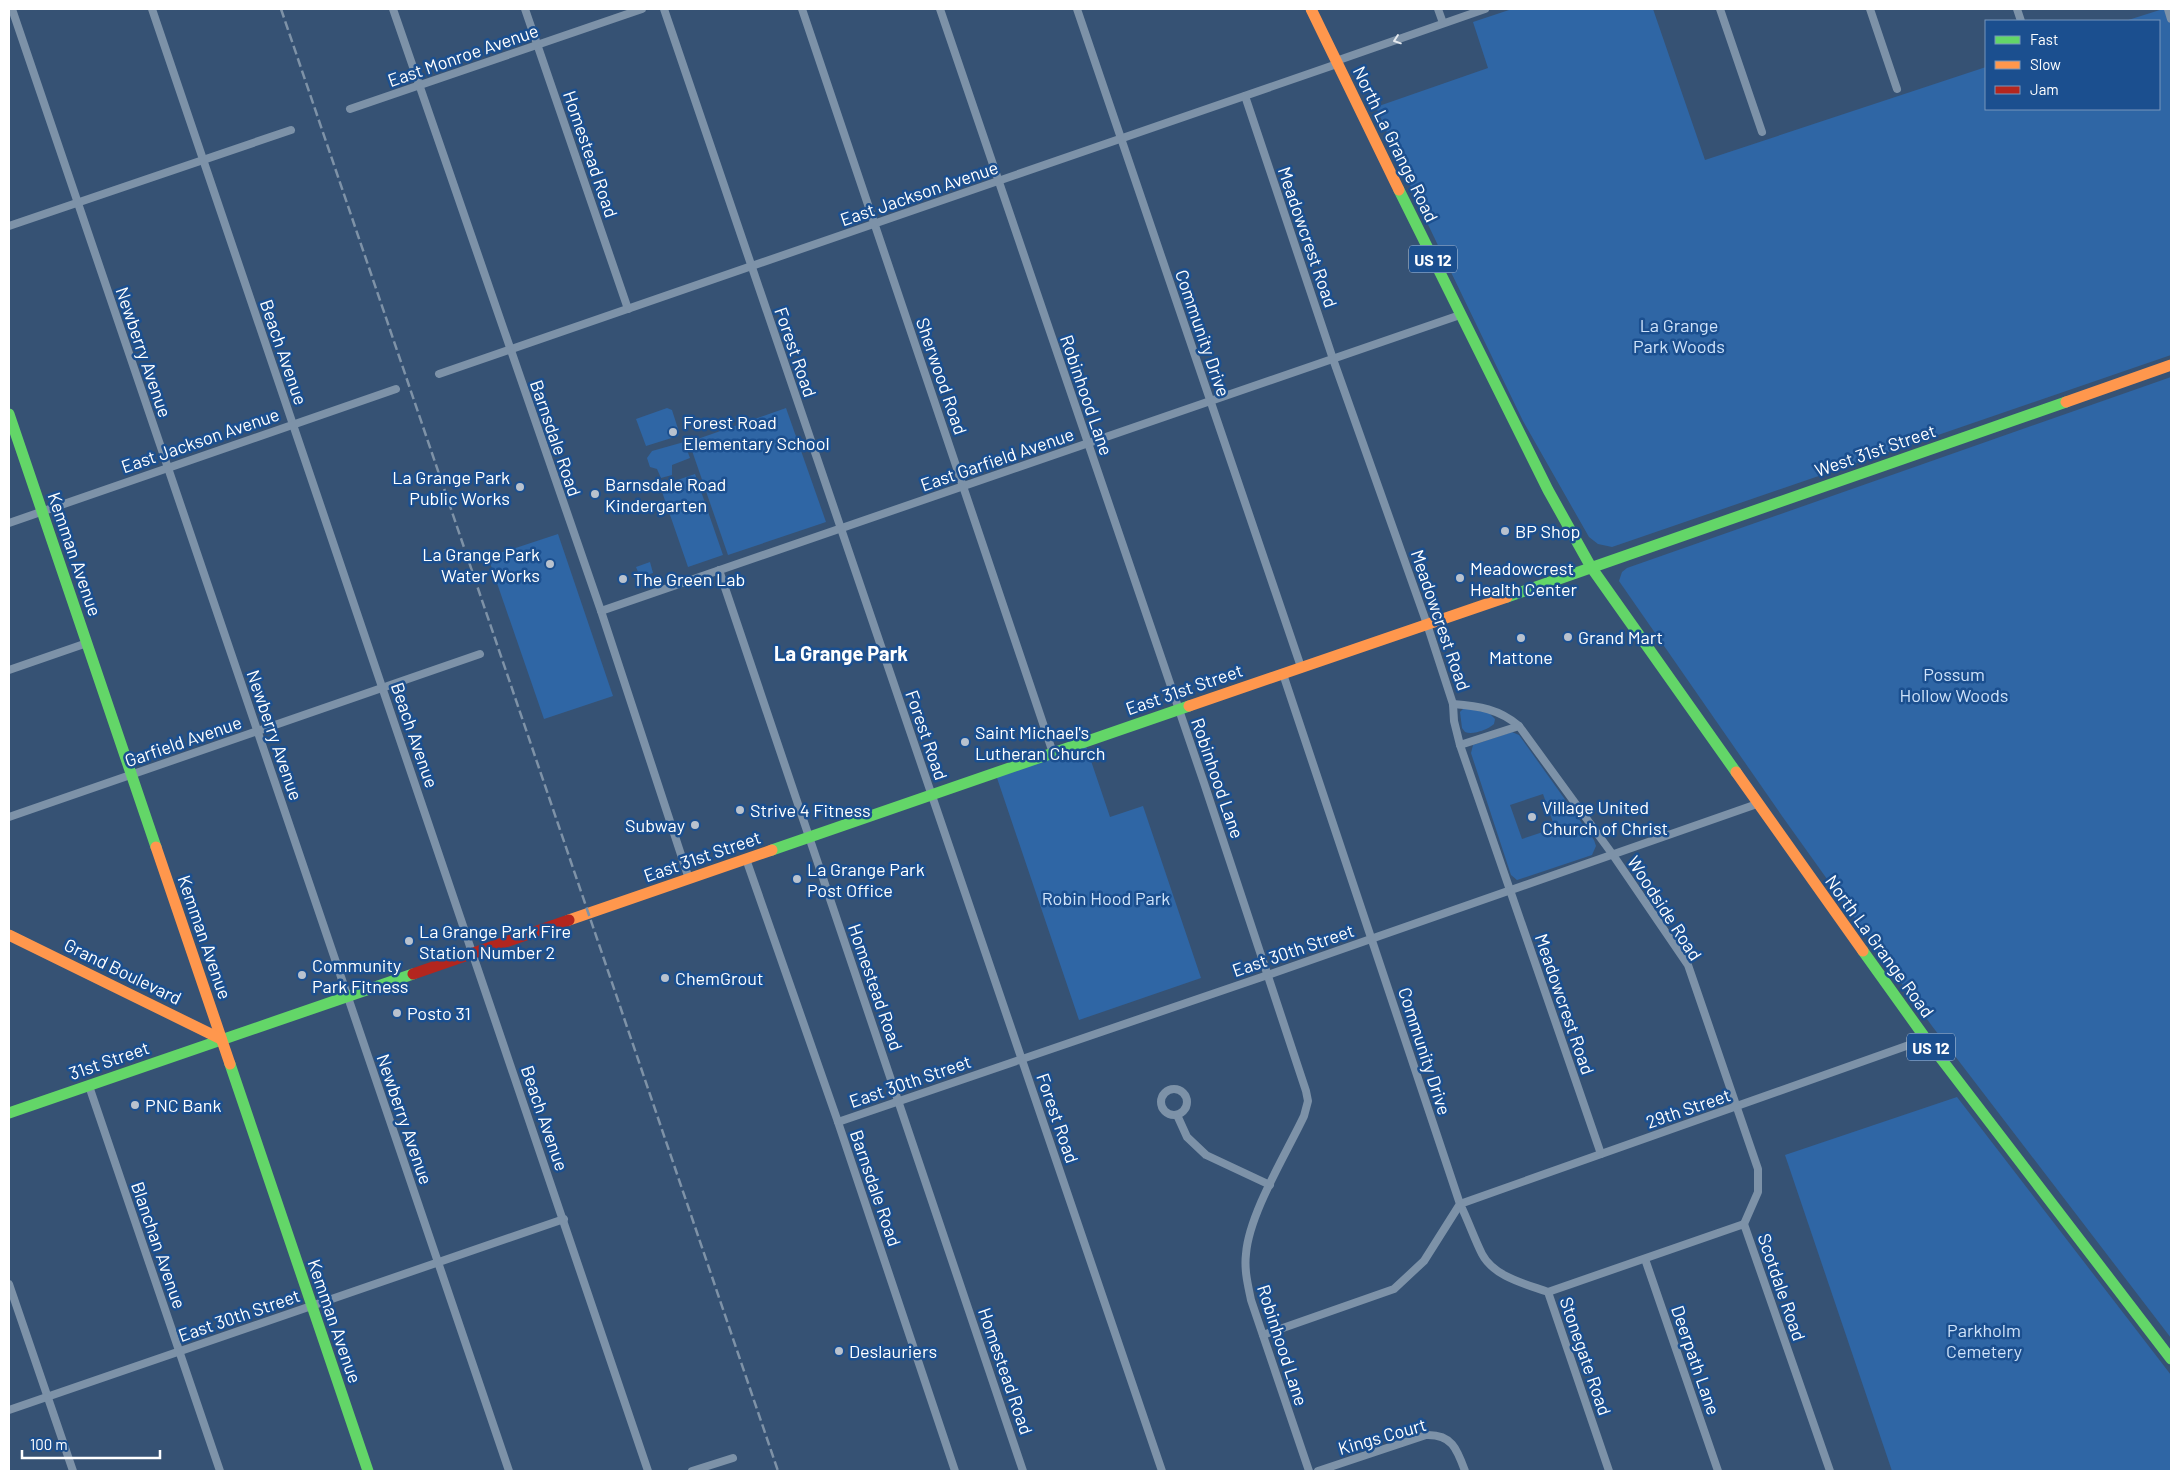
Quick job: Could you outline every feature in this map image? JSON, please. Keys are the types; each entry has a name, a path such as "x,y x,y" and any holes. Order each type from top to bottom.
{"main road":[{"name":"North La Grange Road","path":"1311,9 1460,315 1558,508 1591,567 1757,804 1926,1040 2171,1359"},
{"name":"West 31st Street","path":"1591,567 2171,365"},
{"name":"Kemman Avenue","path":"9,414 368,1471"},
{"name":"East 31st Street","path":"221,1039 474,954 931,794 1591,567"},
{"name":"Grand Boulevard","path":"9,935 221,1039"},
{"name":"31st Street","path":"9,1114 221,1039"}],"street":[{"name":"Newberry Avenue","path":"12,9 509,1471"},
{"name":"Beach Avenue","path":"152,9 564,1218 648,1471"},
{"name":"Barnsdale Road","path":"393,9 600,611 689,879"},
{"name":"Homestead Road","path":"525,9 628,309"},
{"name":"East Monroe Avenue","path":"350,109 642,9"},
{"name":"Forest Road","path":"664,9 1162,1471"},
{"name":"Sherwood Road","path":"802,9 1053,752"},
{"name":"Robinhood Lane","path":"940,9 1268,975 1308,1101 1304,1116 1255,1218 1246,1254 1246,1276 1251,1300 1309,1471"},
{"name":"Community Drive","path":"1077,9 1301,667"},
{"path":"1438,9 1443,23"},
{"name":"East Jackson Avenue","path":"438,374 1122,139 1485,9"},
{"path":"1720,9 1762,132"},
{"path":"1870,9 1897,89"},
{"path":"2168,9 2171,19"},
{"name":"Meadowcrest Road","path":"1245,96 1454,704 1454,721 1460,745 1601,1154"},
{"path":"9,226 291,130"},
{"name":"East Garfield Avenue","path":"600,611 1460,315"},
{"name":"East Jackson Avenue","path":"9,523 396,389"},
{"name":"Homestead Road","path":"719,570 900,1101 1023,1471"},
{"path":"9,670 87,643"},
{"name":"Garfield Avenue","path":"9,817 480,654"},
{"name":"Community Drive","path":"1283,674 1460,1204"},
{"name":"Woodside Road","path":"1454,704 1490,709 1500,713 1519,726 1613,855 1688,965 1758,1169 1758,1192 1744,1224"},
{"path":"1460,745 1519,726"},
{"name":"East 30th Street","path":"838,1122 1268,975 1757,804"},
{"name":"Barnsdale Road","path":"746,859 838,1122 956,1471"},
{"name":"29th Street","path":"1460,1204 1926,1040"},
{"name":"Blanchan Avenue","path":"89,1086 220,1471"},
{"path":"1177,1115 1187,1137 1194,1146 1206,1155 1270,1185"},
{"path":"1263,1335 1394,1289 1424,1261 1460,1204"},
{"name":"Stonegate Road","path":"1460,1204 1482,1255 1493,1268 1521,1282 1548,1292 1609,1471"},
{"name":"East 30th Street","path":"9,1410 564,1218"},
{"name":"Scotdale Road","path":"1548,1292 1744,1224 1830,1471"},
{"name":"Deerpath Lane","path":"1645,1259 1718,1471"},
{"path":"9,1284 72,1471"},
{"name":"Kings Court","path":"1318,1471 1426,1435 1435,1434 1448,1440 1454,1446 1464,1471"},
{"path":"692,1471 733,1458"}],"green space":[{"name":"La Grange Park Woods","path":"1512,9 1653,9 1705,160 1985,67 1985,110 2160,110 2160,20 2128,20 2163,9 2171,9 2171,355 1612,547 1598,544 1589,537 1523,421 1419,206 1376,107 1488,68 1473,22"},
{"name":"Possum Hollow Woods","path":"2171,377 2171,1338 1932,1026 1782,816 1619,581 1622,572 1627,568"},
{"path":"667,408 672,410 679,432 678,436 646,446 636,419"},
{"path":"786,408 826,522 728,555 689,442"},
{"path":"684,442 690,458 672,465 672,475 661,478 657,469 650,467 647,458 652,451"},
{"path":"695,474 723,555 688,567 660,486"},
{"path":"558,534 613,696 544,719 488,557"},
{"path":"650,562 653,573 640,577 636,567"},
{"path":"1464,708 1489,713 1495,719 1494,724 1480,731 1465,732 1462,728 1460,712"},
{"path":"1512,732 1519,735 1594,840 1596,846 1592,855 1517,880 1511,875 1471,753 1473,745","holes":["1543,794 1555,828 1522,839 1510,805"]},
{"name":"Robin Hood Park","path":"1086,746 1110,817 1143,806 1201,978 1079,1020 996,775"},
{"name":"Parkholm Cemetery","path":"1957,1097 2171,1375 2171,1471 1892,1471 1785,1155"}],"railway":[{"path":"281,9 778,1471"}],"traffic: fast":[{"path":"1399,190 1548,490 1591,567 1736,772"},
{"path":"1507,597 2066,402"},
{"path":"9,414 156,847"},
{"path":"772,850 1189,706"},
{"path":"1863,951 1926,1039 2171,1359"},
{"path":"9,1113 413,974"},
{"path":"230,1064 368,1471"}],"traffic: slow":[{"path":"1311,9 1399,190"},
{"path":"2066,402 2171,365"},
{"path":"1189,706 1507,597"},
{"path":"1736,772 1863,951"},
{"path":"156,847 230,1064"},
{"path":"569,920 772,850"},
{"path":"9,935 221,1039"}],"traffic: jam":[{"path":"413,974 569,920"}],"place":[{"name":"Forest Road Elementary School","path":"673,432"},
{"name":"La Grange Park Public Works","path":"520,487"},
{"name":"Barnsdale Road Kindergarten","path":"595,494"},
{"name":"BP Shop","path":"1505,531"},
{"name":"La Grange Park Water Works","path":"550,564"},
{"name":"Meadowcrest Health Center","path":"1460,578"},
{"name":"The Green Lab","path":"623,579"},
{"name":"Grand Mart","path":"1568,637"},
{"name":"Mattone","path":"1521,638"},
{"name":"Saint Michael's Lutheran Church","path":"965,742"},
{"name":"Strive 4 Fitness","path":"740,810"},
{"name":"Village United Church of Christ","path":"1532,817"},
{"name":"Subway","path":"695,825"},
{"name":"La Grange Park Post Office","path":"797,879"},
{"name":"La Grange Park Fire Station Number 2","path":"409,941"},
{"name":"Community Park Fitness","path":"302,975"},
{"name":"ChemGrout","path":"665,978"},
{"name":"Posto 31","path":"397,1013"},
{"name":"PNC Bank","path":"135,1105"},
{"name":"Deslauriers","path":"839,1351"}],"district":[{"name":"La Grange Park","path":"841,653"}]}
